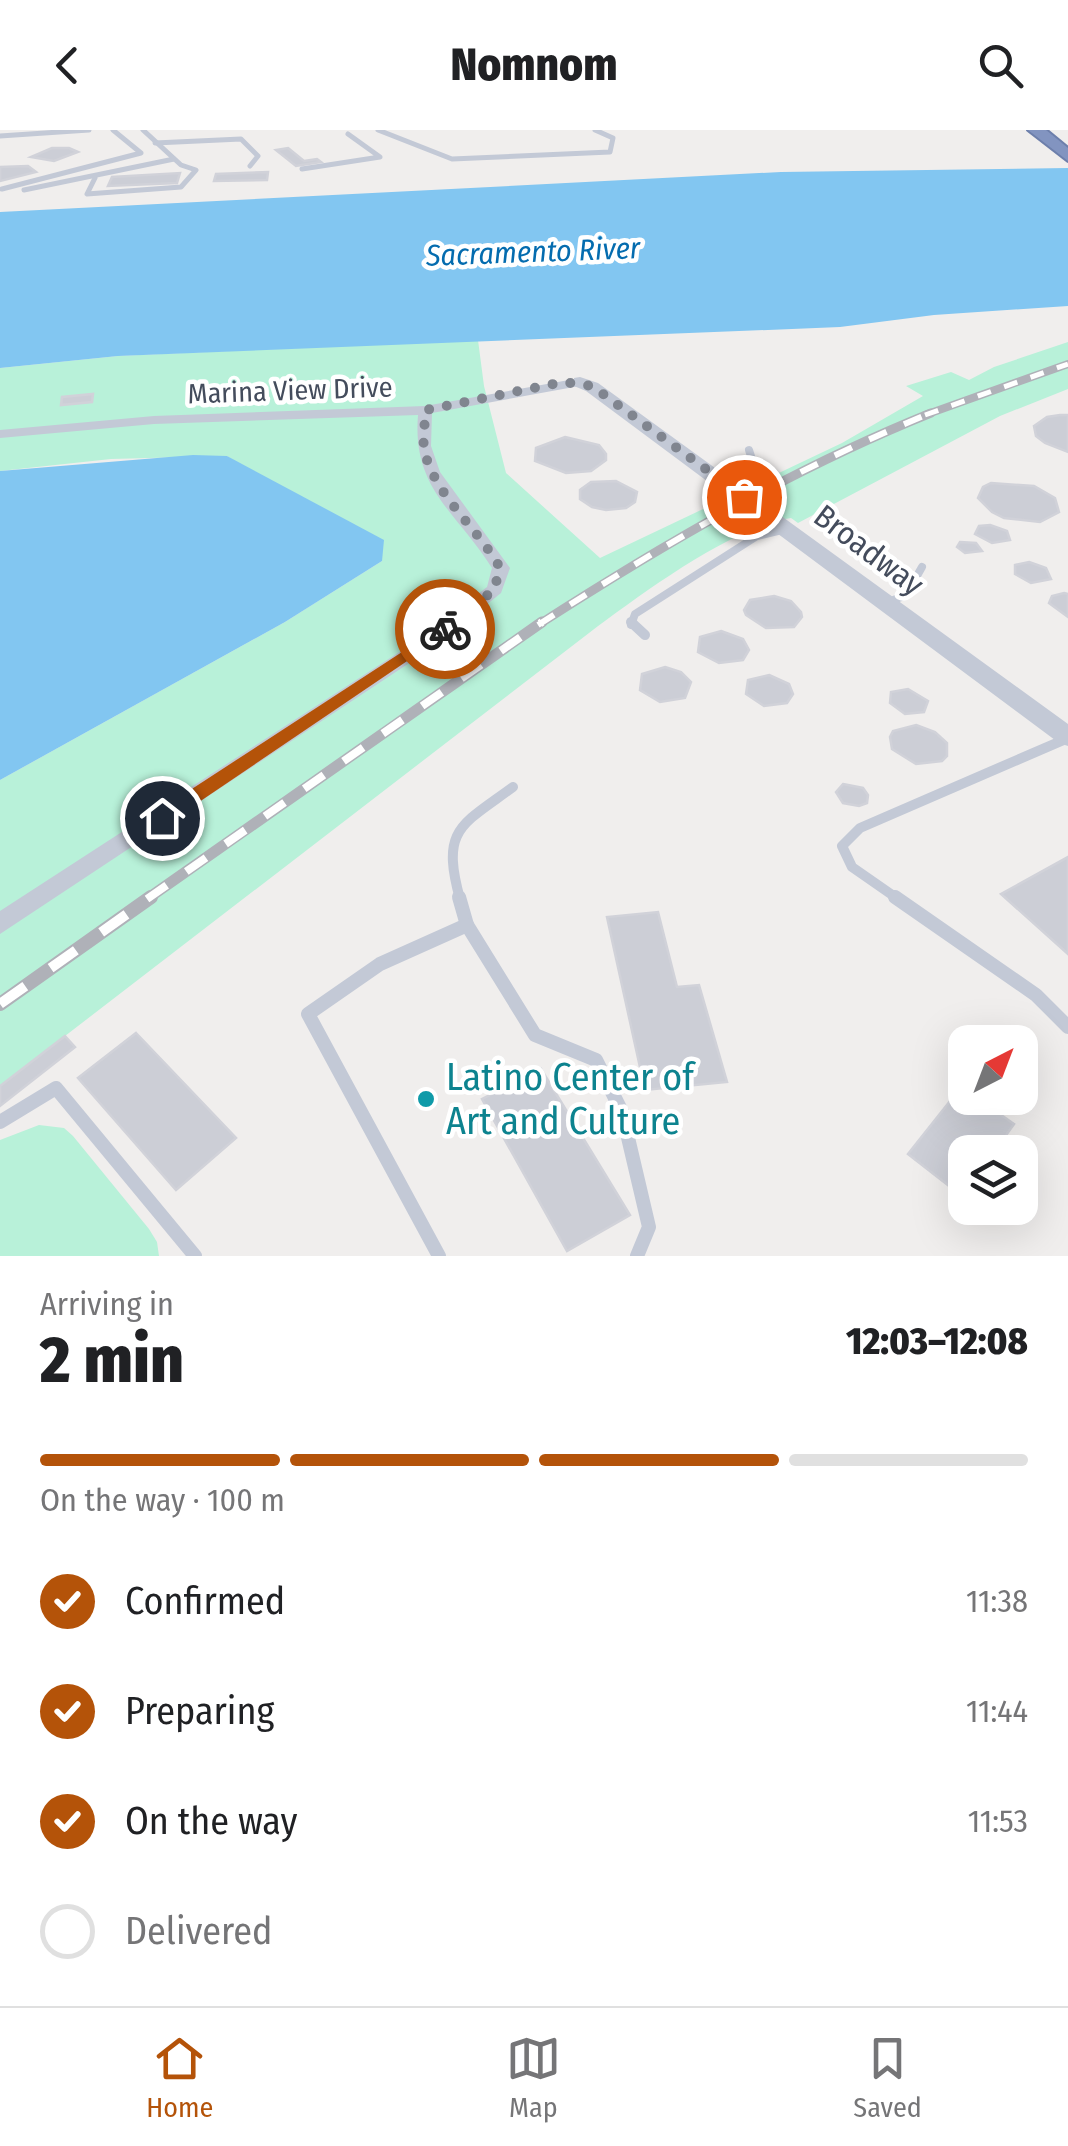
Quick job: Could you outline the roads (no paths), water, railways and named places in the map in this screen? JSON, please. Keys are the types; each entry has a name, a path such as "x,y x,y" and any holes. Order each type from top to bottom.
{"highway":[{"path":"1036,130 1068,156"}],"street":[{"name":"Marina View Drive","path":"0,434 154,420 426,410 563,382 580,382"},
{"name":"Broadway","path":"580,382 592,386 732,488 1068,738"},
{"path":"0,924 431,640 494,590 500,568 483,538 442,490 424,454 426,410"}],"lane":[{"path":"0,136 88,130"},
{"path":"1,191 141,153 112,130"},
{"path":"95,178 87,194 180,187 196,170 174,159 143,130"},
{"path":"378,130 452,159 610,152 613,138 595,130"},
{"path":"302,169 380,157 348,134"},
{"path":"155,142 242,139 258,156 250,166"},
{"path":"1,191 95,178 174,159"},
{"path":"732,488 757,475 749,450"},
{"path":"645,634 630,624 635,614 758,536 787,529"},
{"path":"885,603 906,595 922,567"},
{"path":"1068,738 860,828 842,846 852,868 1036,995 1068,1027"},
{"path":"513,787 451,837 447,852 467,925 535,1035 596,1060 622,1112 649,1227 636,1256"},
{"path":"439,1256 308,1014 380,964 467,925"},
{"path":"0,1122 56,1088 195,1256"}],"water":[{"name":"Sacramento River","path":"1068,168 1068,306 934,315 840,327 118,356 0,368 0,212 781,172"},
{"path":"193,455 227,456 384,540 382,561 285,622 0,780 0,471"}],"railway":[{"path":"925,415 1068,364"},
{"path":"538,625 779,483 931,413"},
{"path":"147,899 542,622"},
{"path":"0,1004 151,897"}],"place":[{"name":"Latino Center of Art and Culture","path":"426,1099"}]}
